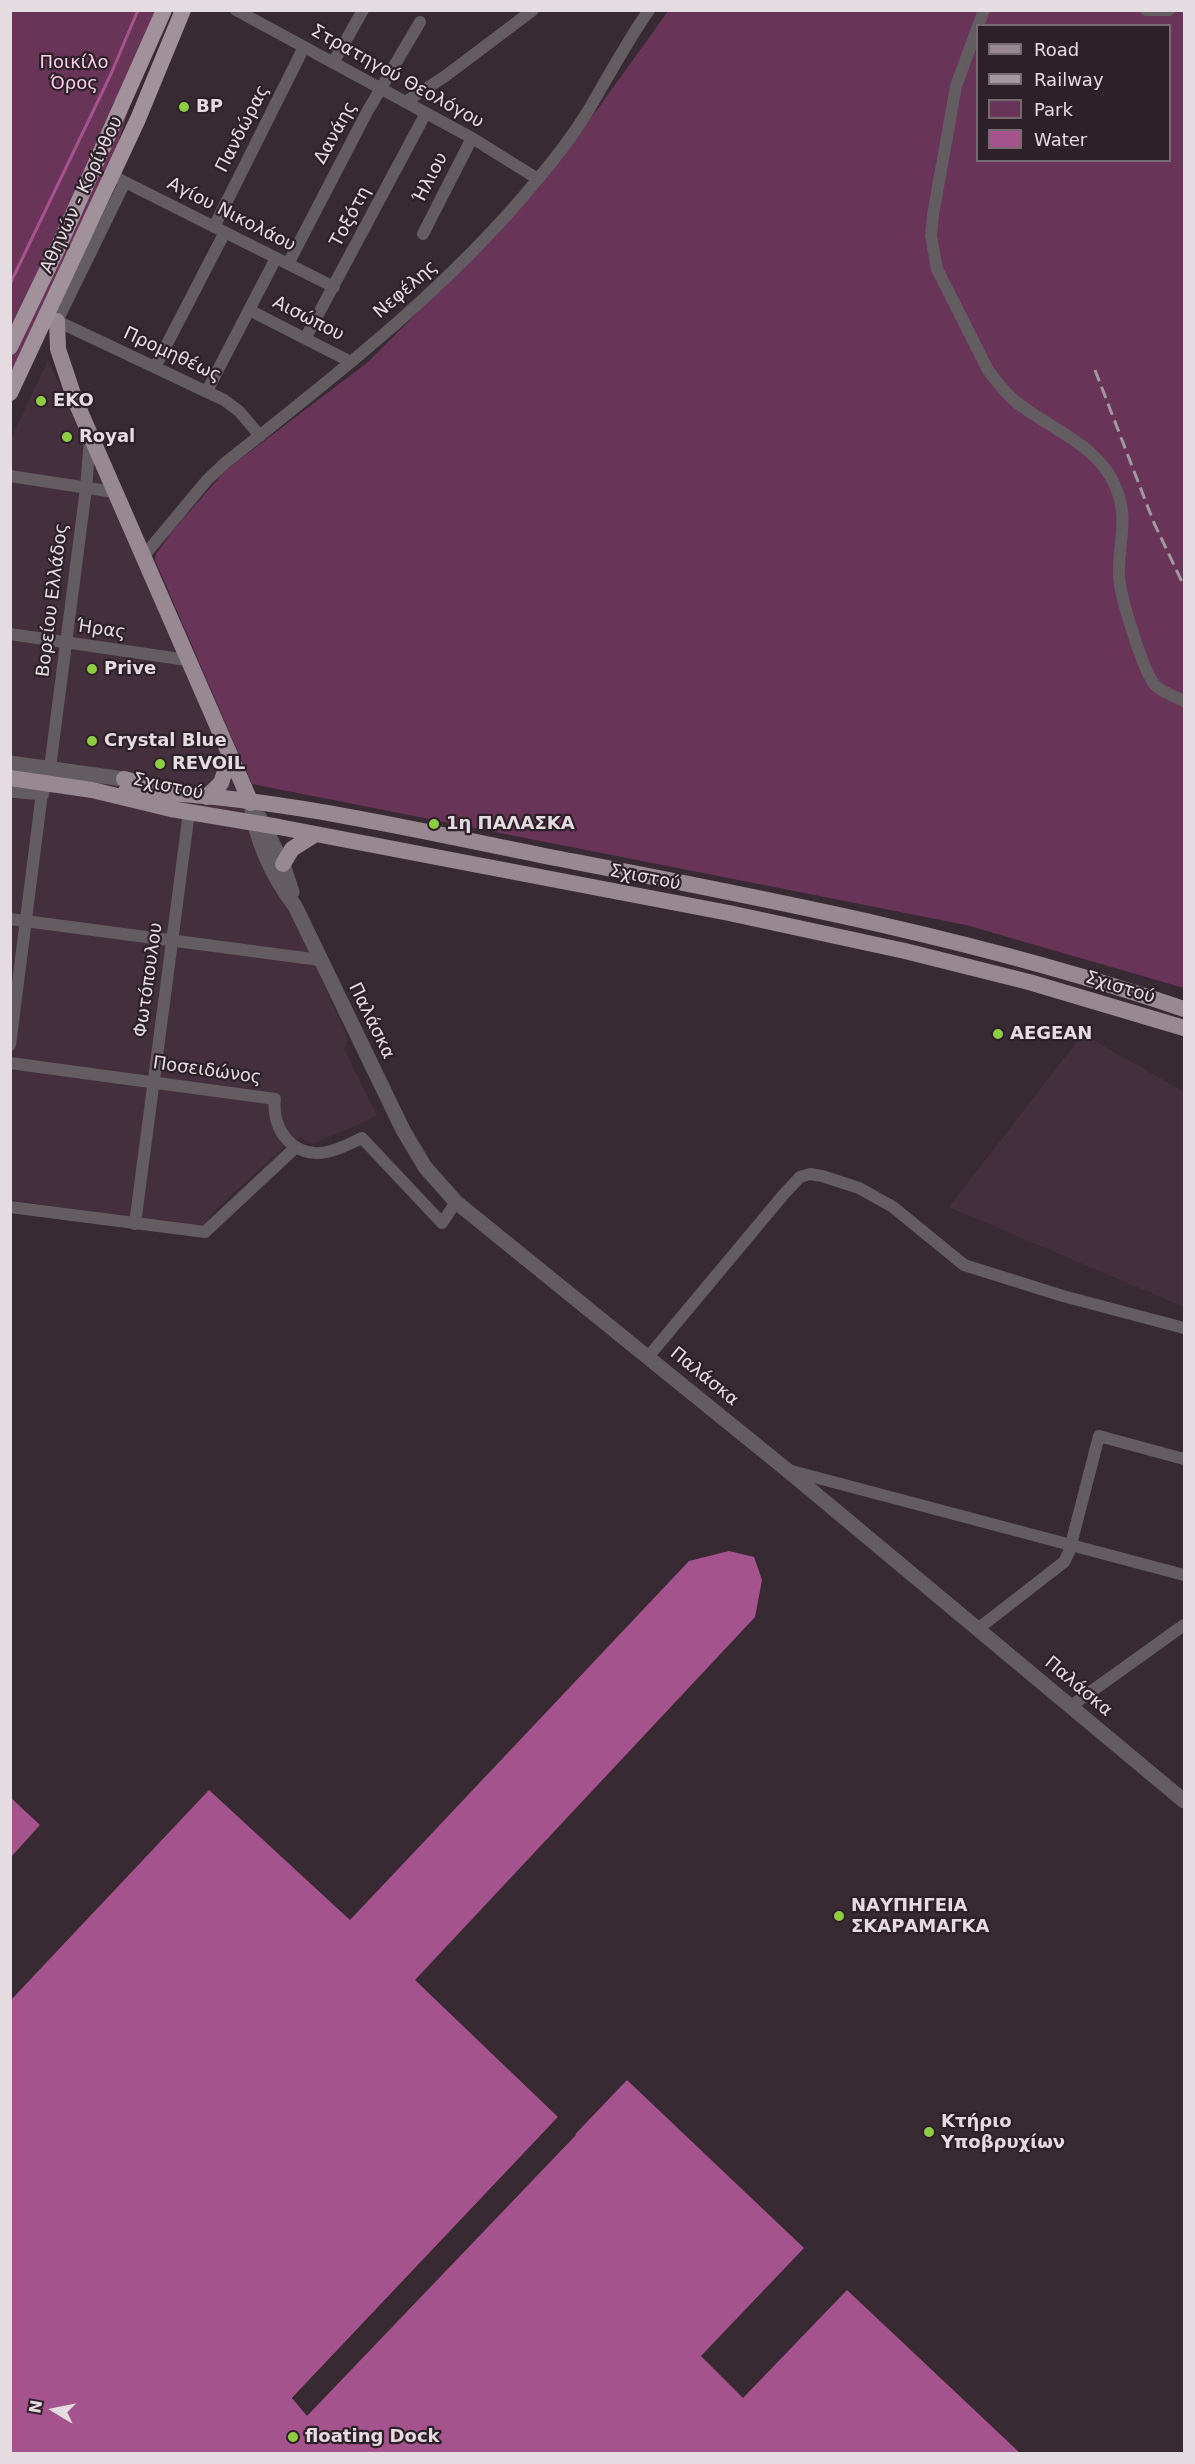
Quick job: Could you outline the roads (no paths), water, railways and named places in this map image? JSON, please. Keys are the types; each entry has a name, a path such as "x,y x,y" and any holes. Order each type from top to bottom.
{"highway":[{"name":"Αθηνών - Κορίνθου","path":"10,347 106,143 164,10"},
{"name":"Αθηνών - Κορίνθου","path":"10,393 86,234 119,179 183,10"},
{"path":"57,321 86,234"}],"main road":[{"path":"57,321 58,350 63,369 90,437 251,803"},
{"path":"207,797 221,783 230,757"},
{"name":"Σχιστού","path":"10,778 172,801 207,797 350,817 733,891 982,949 1185,1009"},
{"path":"124,779 172,801"},
{"path":"42,793 172,801"},
{"name":"Σχιστού","path":"172,801 189,812 729,913 905,951 1029,982 1185,1028"},
{"path":"284,864 292,849 314,835"}],"street":[{"name":"Στρατηγού Θεολόγου","path":"236,10 472,138 538,179"},
{"path":"333,63 363,10"},
{"path":"405,102 533,10"},
{"name":"Νεφέλης","path":"142,558 207,480 225,463 351,362 453,273 496,228 538,179 586,113 623,47 649,10"},
{"path":"1146,10 1169,10"},
{"name":"Δανάης","path":"288,264 333,176 420,22"},
{"path":"976,31 956,86 933,215 931,236 935,262 957,311 998,385 1020,405 1092,452 1110,476 1118,491 1124,518 1119,575 1121,592 1135,633 1141,661 1155,685 1185,701"},
{"name":"Πανδώρας","path":"155,367 303,47"},
{"name":"Τοξότη","path":"306,337 426,113"},
{"name":"Ήλιου","path":"423,234 472,138"},
{"name":"Αγίου Νικολάου","path":"119,179 334,287"},
{"path":"57,321 119,179"},
{"path":"207,391 276,258"},
{"name":"Αισώπου","path":"249,310 306,337 351,362"},
{"name":"Προμηθέως","path":"57,321 207,391 239,411 260,436"},
{"name":"Βορείου Ελλάδος","path":"50,768 86,488 90,437"},
{"path":"10,476 114,492"},
{"name":"Ήρας","path":"10,634 187,660"},
{"name":"Σχιστού","path":"10,762 124,779"},
{"path":"10,789 42,793 10,1045"},
{"name":"Παλάσκα","path":"251,803 283,890 295,906"},
{"name":"Φωτόπουλου","path":"135,1224 189,812"},
{"name":"Παλάσκα","path":"259,824 284,864 295,906 408,1139 425,1167 456,1202 787,1470 1185,1801"},
{"path":"10,919 320,960"},
{"name":"Ποσειδώνος","path":"10,1064 275,1099 274,1112 278,1128 296,1147"},
{"path":"10,1207 198,1232 207,1231 296,1147 308,1152 325,1153 362,1138 442,1223 456,1202"},
{"path":"648,1358 784,1194 800,1178 810,1174 876,1195 917,1225 964,1265 1063,1296 1185,1328"},
{"path":"979,1628 1064,1562 1071,1544 1099,1436 1185,1459"},
{"path":"787,1470 1185,1575"},
{"path":"1071,1707 1185,1625"}],"water":[{"path":"729,1551 754,1557 762,1580 755,1617 415,1980 558,2117 292,2398 307,2415 627,2080 804,2248 701,2356 743,2398 847,2290 1020,2453 11,2453 10,2001 209,1790 350,1920 689,1561"},
{"path":"10,1797 40,1825 11,1857 10,1857"}],"waterway":[{"path":"10,284 111,74 138,10"}],"railway":[{"path":"1095,370 1154,523 1184,586"}],"place":[{"name":"BP","path":"184,107"},
{"name":"EKO","path":"41,401"},
{"name":"Royal","path":"67,437"},
{"name":"Prive","path":"92,669"},
{"name":"Crystal Blue","path":"92,741"},
{"name":"REVOIL","path":"160,764"},
{"name":"1η ΠΑΛΑΣΚΑ","path":"434,824"},
{"name":"AEGEAN","path":"998,1034"},
{"name":"ΝΑΥΠΗΓΕΙΑ ΣΚΑΡΑΜΑΓΚΑ","path":"839,1916"},
{"name":"Κτήριο Υποβρυχίων","path":"929,2132"},
{"name":"floating Dock","path":"293,2437"}],"park label":[{"name":"Ποικίλο Όρος","path":"74,73"}]}
